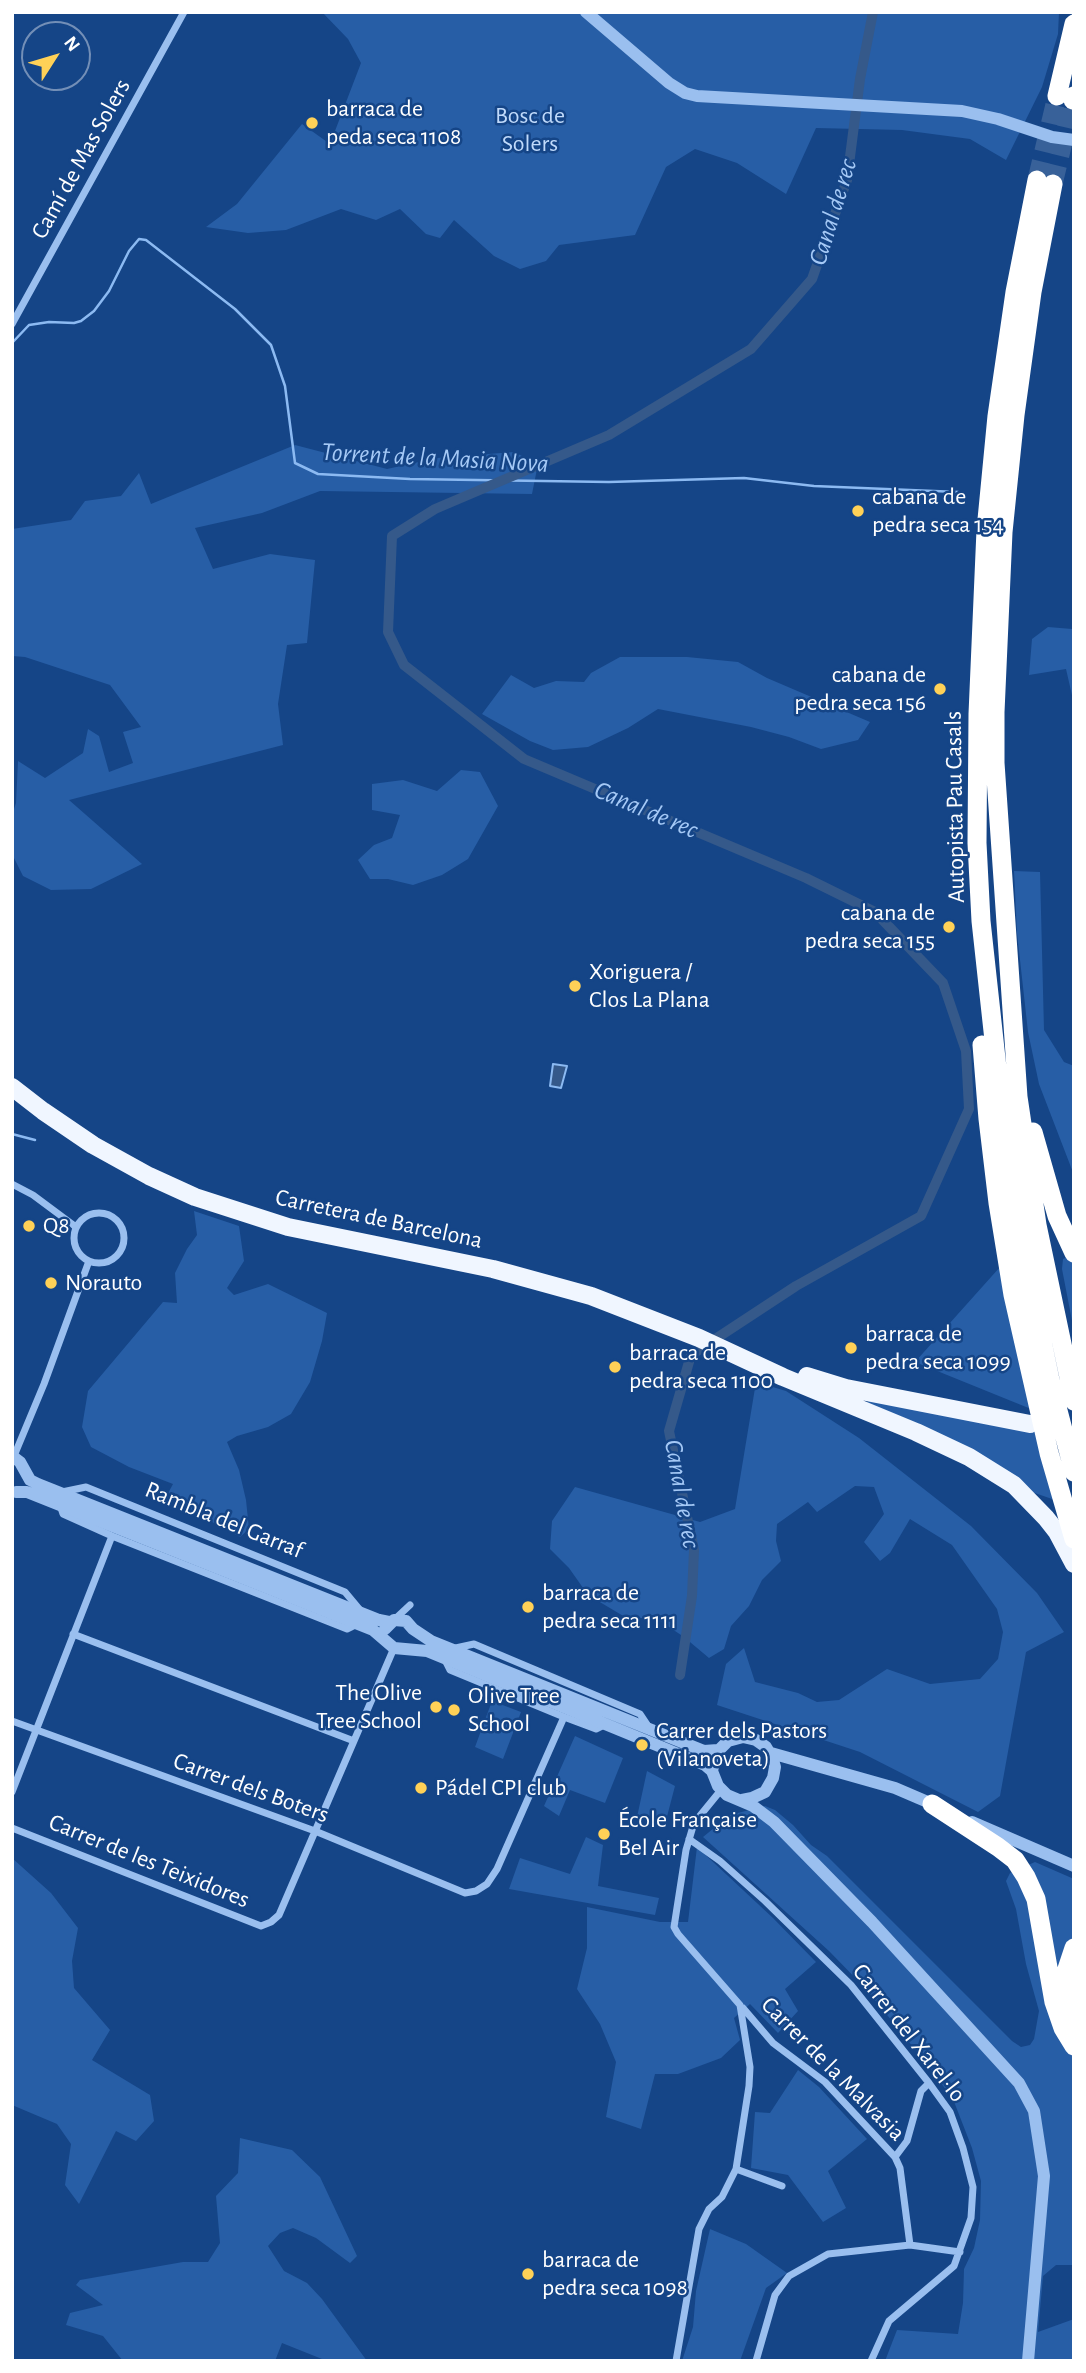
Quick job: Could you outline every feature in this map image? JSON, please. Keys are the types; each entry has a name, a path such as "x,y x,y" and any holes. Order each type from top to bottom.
{"highway":[{"path":"1068,97 1074,23"},
{"name":"Autopista Pau Casals","path":"1074,1401 1050,1296 1030,1186 1018,1097 995,764 1003,532 1018,388 1045,182 1015,292 997,416 986,530 977,843 981,921 999,1086 1020,1230 1050,1380 1074,1472"},
{"path":"981,921 978,953 983,1063 1002,1226 1031,1381 1074,1539"},
{"path":"1010,1006 1017,1028 1035,1144 1057,1216 1074,1254"},
{"name":"Carretera de Barcelona","path":"12,1087 93,1145 149,1176 195,1197 288,1227 539,1280 638,1313 753,1362"},
{"path":"753,1362 846,1388 1030,1424"},
{"path":"753,1362 916,1433 993,1471 1014,1485 1046,1518 1057,1532 1074,1564"},
{"path":"932,1804 1015,1860 1026,1877 1036,1899 1054,2002 1063,2028 1074,2046"},
{"path":"1074,1948 1066,1972 1066,1995 1074,2021"}],"street":[{"name":"Camí de Mas Solers","path":"12,324 184,12"},
{"path":"586,12 668,83 685,93 697,96 962,111 998,119 1052,137 1074,140"},
{"path":"12,1184 76,1227"},
{"path":"96,1213 113,1217 123,1230 123,1246 119,1254 105,1263 89,1261 82,1257 74,1243 76,1227 81,1220 96,1213"},
{"path":"13,1456 44,1384 89,1261"},
{"name":"Rambla del Garraf","path":"13,1456 30,1480 60,1499 63,1514 347,1629 360,1619"},
{"name":"Rambla del Garraf","path":"14,1494 23,1483 23,1469"},
{"name":"Rambla del Garraf","path":"60,1499 86,1487 345,1592 354,1601 360,1619 395,1645 448,1654 704,1751 718,1750"},
{"name":"Rambla del Garraf","path":"14,1494 27,1492 60,1499 360,1619 392,1621"},
{"path":"12,1792 112,1536"},
{"path":"401,1619 412,1627 411,1642 395,1645 384,1633 392,1621 401,1619"},
{"name":"Rambla del Garraf","path":"412,1627 448,1654 605,1725 709,1768"},
{"path":"73,1634 354,1741"},
{"path":"315,1831 395,1645"},
{"name":"Rambla del Garraf","path":"448,1654 450,1670 596,1729 605,1725"},
{"name":"Carrer dels Boters","path":"12,1721 315,1831 465,1893 487,1884 497,1869 564,1717"},
{"path":"1027,2358 1044,2176 1034,2111 1019,2083 872,1922 774,1822 742,1800 721,1790 709,1768 718,1750 731,1740 743,1737 759,1741 771,1753 895,1788 1074,1866"},
{"path":"771,1753 775,1767 768,1799 774,1822"},
{"path":"742,1800 756,1797 792,1769 820,1766"},
{"name":"Carrer de la Malvasia","path":"721,1790 694,1823 674,1927 773,2043 825,2082 895,2157 900,2168 909,2245"},
{"name":"Carrer de les Teixidores","path":"12,1828 261,1926 279,1915 315,1831"},
{"name":"Carrer del Xarel·lo","path":"689,1839 720,1861 765,1901 851,1985 950,2112 964,2148 972,2187 971,2218 954,2266 889,2321 871,2361"},
{"path":"676,2361 699,2229 709,2209 722,2197 736,2169 747,2109 750,2067 740,2005"},
{"path":"895,2157 907,2141 921,2091 929,2082"},
{"path":"736,2169 782,2186"},
{"path":"756,2361 775,2295 789,2276 828,2254 909,2245 960,2252"}],"green space":[{"name":"Bosc de Solers","path":"322,12 1059,12 1058,34 1042,87 1006,160 970,139 902,130 816,128 786,194 737,163 695,149 666,167 635,235 559,245 546,261 520,269 494,256 454,220 440,238 426,234 400,209 376,220 341,209 286,230 248,233 206,227 237,204 302,124 330,144 361,63 348,39"},
{"path":"295,445 387,469 437,458 514,452 538,464 532,494 320,491 262,513 195,528 213,569 270,554 315,560 307,643 287,645 278,704 283,745 69,800 142,864 91,889 51,890 23,876 12,854 12,815 16,803 18,761 45,778 83,753 88,729 99,736 109,772 133,763 123,732 141,727 110,685 25,657 12,656 12,529 71,520 85,501 121,496 139,473 151,504"},
{"path":"1048,627 1072,629 1074,704 1066,669 1029,675 1032,639"},
{"path":"620,657 687,657 738,662 767,678 870,722 858,740 821,749 751,727 658,709 628,728 588,747 553,750 530,741 482,714 511,675 534,688 556,681 584,682 591,673"},
{"path":"461,770 480,772 498,806 468,859 442,875 413,885 388,879 370,879 358,860 374,845 392,838 400,815 372,810 372,784 403,780 437,791"},
{"path":"1014,871 1040,872 1044,1030 1064,1062 1074,1066 1074,1175 1039,1084 1028,1032 1017,933"},
{"path":"194,1211 239,1226 244,1261 227,1288 234,1295 268,1284 327,1313 310,1382 291,1414 268,1427 237,1436 227,1442 239,1470 246,1500 249,1529 240,1537 166,1497 173,1484 129,1467 91,1447 82,1427 88,1391 163,1302 177,1303 175,1273 197,1235"},
{"path":"1074,1254 1074,1331 1062,1269 1063,1259"},
{"path":"1000,1267 1031,1409 915,1362"},
{"path":"756,1382 786,1391 859,1438 971,1526 1037,1593 1064,1632 1026,1652 1000,1796 978,1812 860,1752 717,1705 726,1664 744,1648 755,1682 798,1693 817,1702 839,1700 887,1669 930,1684 980,1679 998,1659 1003,1632 997,1609 952,1545 910,1519 890,1553 880,1561 864,1542 884,1514 874,1487 855,1486 817,1512 808,1502 777,1524 776,1541 781,1561 762,1580 749,1606 731,1626 724,1649 709,1658 657,1619 625,1617 588,1595 569,1568 550,1549 552,1521 575,1487 700,1522 735,1509"},
{"path":"872,1399 1037,1431 1055,1500 1026,1490 865,1404"},
{"path":"492,1701 521,1712 503,1759 475,1747"},
{"path":"575,1736 623,1758 605,1803 570,1790 559,1816 544,1806"},
{"path":"647,1771 675,1786 664,1828 637,1817"},
{"path":"765,1806 775,1810 811,1845 827,1856 1021,2047 1030,2045 1034,2039 1039,2011 1026,1964 1016,1909 1006,1881 1010,1873 1035,1862 1074,1879 1074,2265 1056,2265 1043,2276 1038,2332 1074,2319 1074,2361 885,2361 897,2330 958,2334 963,2303 964,2269 974,2248 980,2220 981,2181 972,2148 953,2099 922,2058 866,1989 829,1951 703,1837 730,1815"},
{"path":"586,1837 603,1845 598,1886 659,1898 655,1915 509,1889 520,1858 570,1874"},
{"path":"697,1847 816,1962 785,1989 798,2011 778,2033 750,2004 734,2018 740,2040 721,2058 678,2074 655,2074 641,2129 606,2117 616,2062 600,2024 577,1989 587,1948 587,1907 660,1922 688,1922"},
{"path":"12,1858 51,1893 78,1928 72,1961 74,1988 110,2030 92,2060 150,2095 154,2121 136,2141 116,2131 79,2204 65,2185 71,2144 57,2124 12,2105"},
{"path":"798,2070 819,2087 867,2139 828,2171 846,2208 823,2222 788,2175 751,2168 755,2112 770,2113"},
{"path":"240,2138 292,2150 320,2177 357,2256 350,2263 316,2238 293,2228 280,2233 268,2246 284,2271 307,2283 322,2299 367,2361 327,2361 282,2343 275,2361 123,2361 103,2336 66,2325 70,2313 103,2305 76,2285 80,2280 183,2262 208,2262 220,2243 216,2196 238,2173"},
{"path":"710,2229 746,2244 787,2273 766,2288 740,2361 682,2361 693,2327 696,2291"}],"shaded area":[{"path":"553,1064 567,1066 561,1088 550,1086"}],"waterway":[{"name":"Canal de rec","path":"680,1675 692,1596 694,1550 669,1431 691,1355 796,1286 921,1216 969,1109 966,1051 943,983 875,912 806,878 524,759 404,665 388,632 392,536 435,509 609,435 751,349 812,279 847,180 860,79 873,12"},
{"name":"Torrent de la Masia Nova","path":"12,343 29,325 81,321 94,311 109,291 129,251 139,239 146,240 235,309 271,345 285,386 295,463 318,474 410,479 609,482 744,478 814,486 958,492"},
{"path":"12,1134 35,1140"}],"tunnel":[{"path":"1037,180 1057,96"},
{"path":"1053,184 1073,100"}],"place":[{"name":"barraca de peda seca 1108","path":"312,123"},
{"name":"cabana de pedra seca 154","path":"858,511"},
{"name":"cabana de pedra seca 156","path":"940,689"},
{"name":"cabana de pedra seca 155","path":"949,927"},
{"name":"Xoriguera / Clos La Plana","path":"575,986"},
{"name":"Q8","path":"29,1226"},
{"name":"Norauto","path":"51,1283"},
{"name":"barraca de pedra seca 1099","path":"851,1348"},
{"name":"barraca de pedra seca 1100","path":"615,1367"},
{"name":"barraca de pedra seca 1111","path":"528,1607"},
{"name":"The Olive Tree School","path":"436,1707"},
{"name":"Olive Tree School","path":"454,1710"},
{"name":"Carrer dels Pastors (Vilanoveta)","path":"642,1745"},
{"name":"Pádel CPI club","path":"421,1788"},
{"name":"École Française Bel Air","path":"604,1834"},
{"name":"barraca de pedra seca 1098","path":"528,2274"}]}
